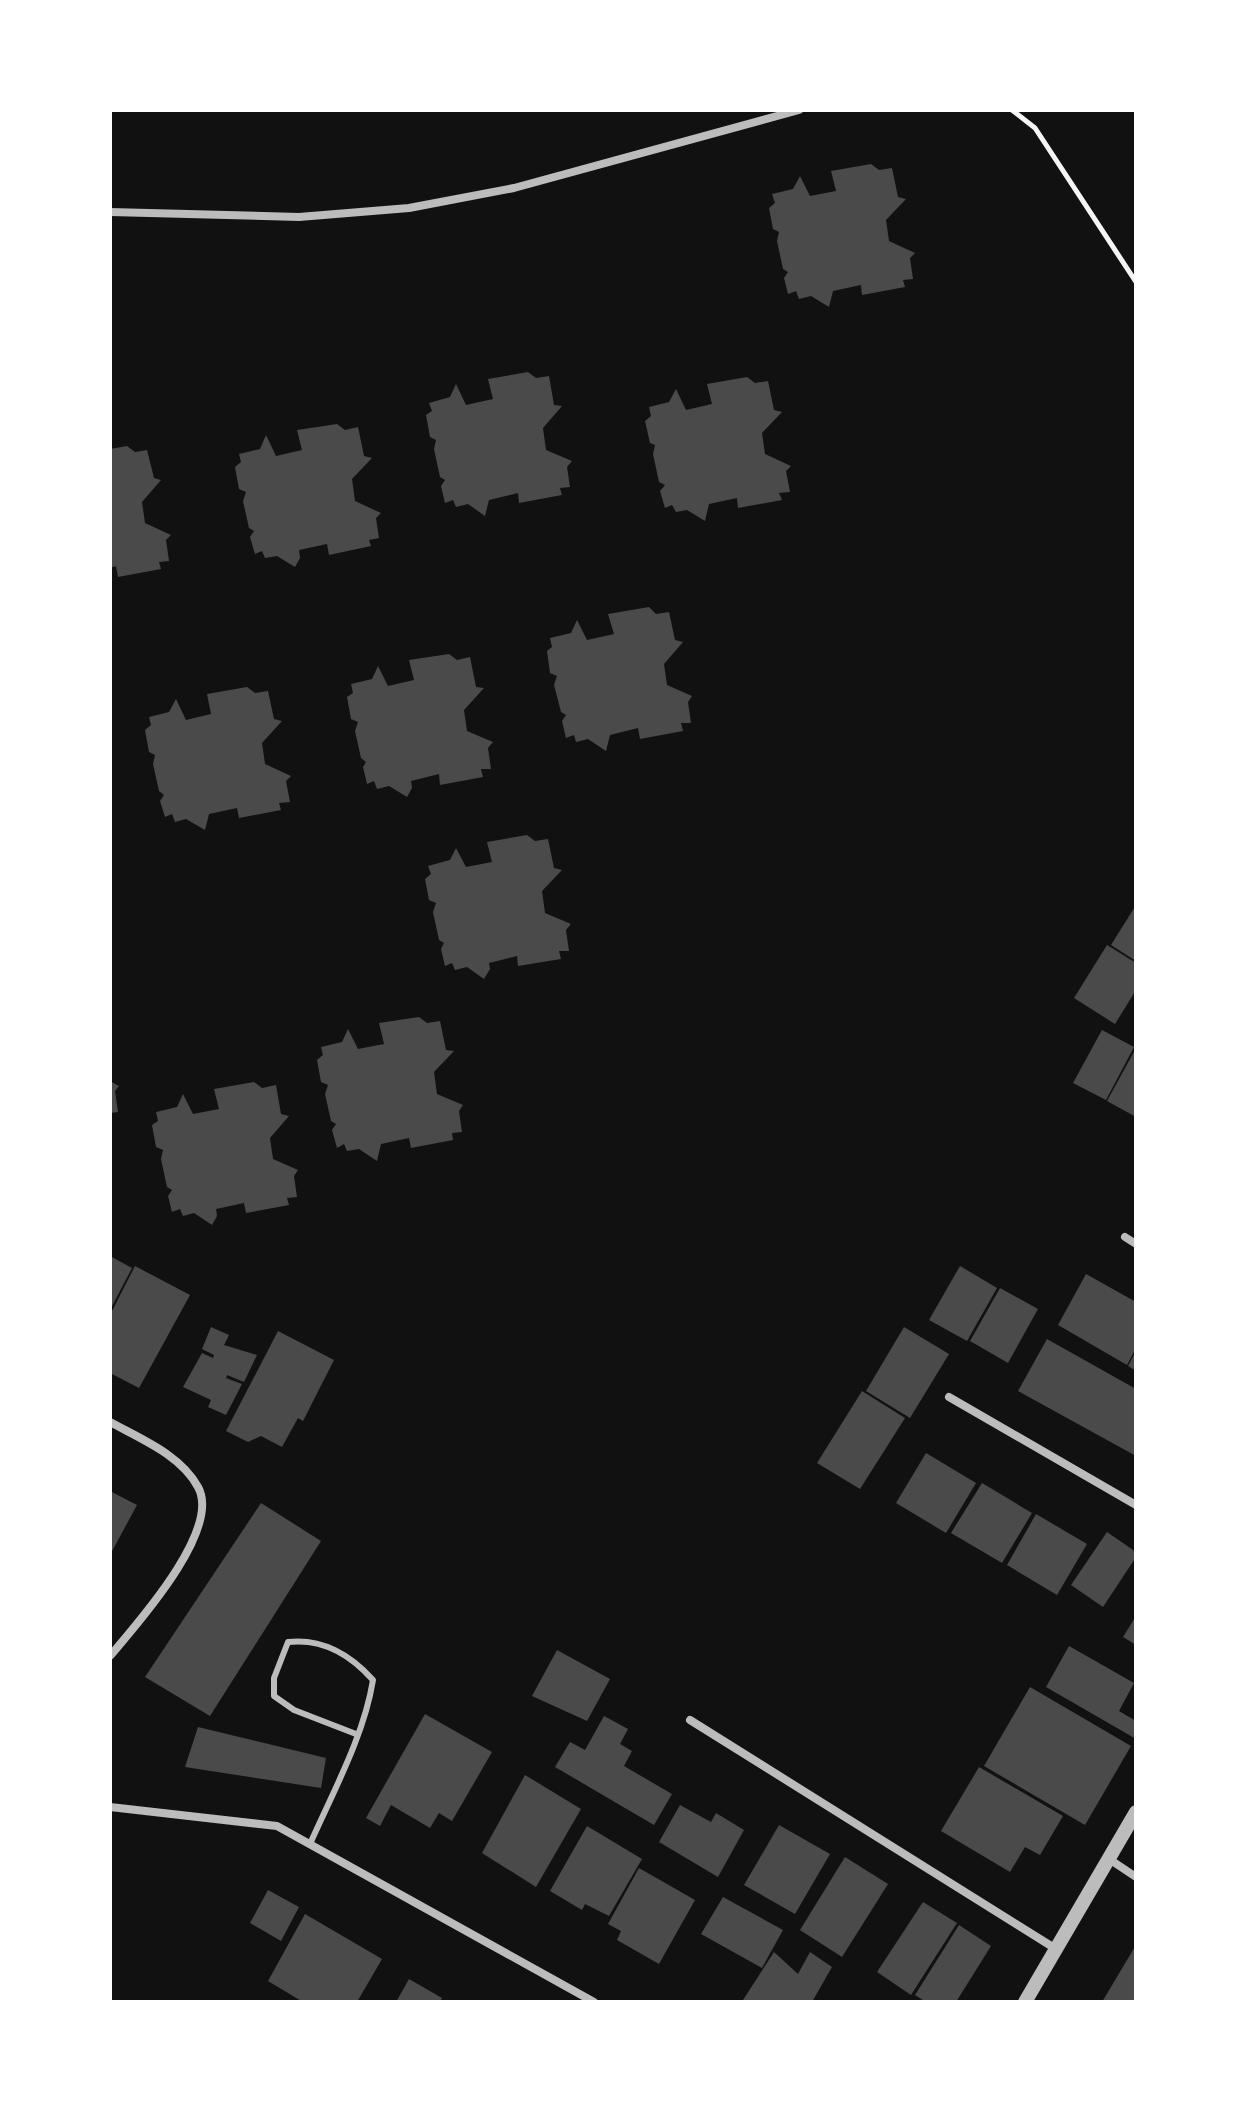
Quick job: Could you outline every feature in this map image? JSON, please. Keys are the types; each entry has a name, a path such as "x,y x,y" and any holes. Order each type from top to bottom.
{"street":[{"path":"110,212 299,217 409,208 514,188 799,110"},
{"path":"1125,1237 1136,1244"},
{"path":"949,1397 1136,1505"},
{"path":"110,1422 156,1447 187,1471 200,1490 202,1509 192,1543 166,1589 110,1656"},
{"path":"690,1720 1057,1950"},
{"path":"110,1807 277,1826 594,2002"},
{"path":"1025,2002 1136,1812"},
{"path":"1109,1859 1136,1877"}],"lane":[{"path":"310,1844 369,1703 373,1680 360,1665 333,1648 303,1640 288,1642 274,1678 274,1696 294,1710 356,1734"}],"path":[{"path":"1012,110 1035,128 1136,282"}],"building":[{"path":"871,164 879,170 892,168 898,197 906,199 886,220 889,241 915,253 910,258 913,279 903,280 905,287 862,295 861,285 833,291 829,307 811,296 799,299 796,291 788,294 784,278 788,272 783,269 777,241 779,232 773,229 769,208 775,203 772,194 793,189 800,176 810,196 836,191 831,171"},
{"path":"528,372 536,378 549,376 554,405 562,406 543,428 546,450 572,461 567,467 570,487 560,488 562,495 519,503 518,493 489,500 485,516 468,504 456,507 453,500 445,503 441,486 445,480 440,477 434,449 436,440 430,437 426,415 432,411 429,403 450,397 456,384 466,405 493,399 488,379"},
{"path":"747,377 755,383 768,381 774,410 782,412 762,433 765,454 791,466 786,471 790,492 779,493 782,500 738,508 737,498 709,504 705,521 687,510 676,512 672,505 665,508 660,491 665,485 659,482 653,454 655,445 650,443 645,421 651,416 649,407 669,402 676,389 686,410 712,404 707,384"},
{"path":"337,424 345,430 358,427 364,456 372,458 352,479 355,501 381,513 376,518 379,538 369,540 371,546 329,555 327,544 299,550 300,558 295,567 277,556 265,558 262,551 255,554 250,537 254,531 249,528 243,501 246,492 239,489 235,467 241,462 239,454 260,449 266,435 276,456 302,450 297,430"},
{"path":"127,446 135,452 147,450 154,478 161,480 142,502 145,523 171,535 166,540 169,561 159,562 161,569 118,577 116,566 110,568 110,449"},
{"path":"649,607 656,614 669,612 675,640 683,642 664,664 667,685 692,696 688,702 691,723 681,723 683,731 640,739 638,728 610,735 606,751 588,739 576,742 574,735 566,738 562,721 566,715 561,712 554,685 557,676 550,673 547,651 552,647 550,638 571,633 577,620 587,640 614,634 608,614"},
{"path":"449,654 457,660 470,657 476,687 484,688 464,710 467,731 493,742 488,748 491,769 481,769 483,777 440,785 439,774 411,781 412,788 407,797 389,786 377,789 374,781 367,784 363,767 366,762 361,758 355,731 358,722 351,719 347,697 353,693 351,684 372,679 378,666 388,686 414,680 409,660"},
{"path":"247,687 255,693 268,691 274,719 282,721 262,743 265,764 291,776 286,781 290,802 279,803 281,810 239,818 237,808 209,814 205,830 186,819 175,822 172,814 165,817 160,801 164,795 159,791 153,764 155,755 149,752 145,730 151,725 149,717 169,712 176,699 186,720 211,714 207,694"},
{"path":"527,835 535,841 548,839 554,868 562,870 542,891 545,913 571,924 566,930 569,951 559,951 561,959 518,966 517,956 489,963 490,969 484,979 467,967 455,970 452,963 445,966 441,949 444,943 439,940 433,912 436,903 429,900 425,879 431,874 428,866 450,860 456,848 466,867 492,862 487,842"},
{"path":"1136,905 1136,961 1111,945"},
{"path":"1107,945 1136,963 1136,990 1115,1024 1074,998"},
{"path":"419,1017 427,1023 440,1021 446,1050 454,1051 434,1072 437,1094 463,1105 459,1111 462,1132 452,1133 453,1140 411,1148 409,1138 381,1144 377,1161 359,1149 347,1151 344,1144 337,1148 332,1130 336,1124 331,1121 325,1094 328,1085 321,1082 317,1060 323,1055 321,1047 342,1042 348,1029 358,1049 384,1044 379,1023"},
{"path":"1102,1030 1134,1047 1106,1100 1073,1083"},
{"path":"1136,1048 1136,1117 1107,1101"},
{"path":"110,1081 119,1086 115,1091 118,1112 110,1113"},
{"path":"254,1082 262,1088 276,1085 281,1114 289,1116 270,1138 273,1159 298,1170 294,1176 297,1197 287,1198 289,1205 246,1213 244,1203 216,1209 217,1216 212,1225 194,1213 183,1216 180,1209 172,1212 168,1196 172,1190 167,1187 161,1159 163,1150 156,1147 152,1125 158,1121 156,1112 177,1107 183,1094 193,1114 219,1109 214,1089"},
{"path":"110,1256 132,1268 110,1310"},
{"path":"135,1266 190,1295 139,1388 110,1373 110,1315"},
{"path":"960,1266 997,1288 967,1341 929,1320"},
{"path":"1086,1274 1136,1302 1136,1348 1127,1365 1058,1325"},
{"path":"1000,1288 1038,1309 1008,1363 970,1341"},
{"path":"211,1327 229,1335 224,1345 257,1355 244,1382 227,1375 226,1378 242,1384 226,1415 208,1407 211,1400 183,1387 202,1353 213,1358 214,1355 202,1349"},
{"path":"904,1327 949,1354 910,1418 866,1391"},
{"path":"278,1331 334,1360 303,1421 298,1418 282,1447 261,1436 248,1442 226,1431"},
{"path":"1047,1339 1136,1389 1136,1456 1018,1391"},
{"path":"1136,1351 1136,1371 1128,1366"},
{"path":"862,1391 905,1418 860,1489 817,1463"},
{"path":"926,1453 976,1483 946,1533 896,1503"},
{"path":"982,1483 1032,1513 1002,1563 951,1533"},
{"path":"110,1491 137,1505 110,1555"},
{"path":"261,1503 321,1541 210,1716 145,1677"},
{"path":"1036,1514 1087,1544 1057,1595 1007,1565"},
{"path":"1107,1532 1136,1552 1136,1557 1103,1607 1071,1585"},
{"path":"1136,1616 1136,1645 1123,1637"},
{"path":"1069,1646 1134,1683 1119,1711 1136,1721 1136,1739 1046,1687"},
{"path":"557,1650 610,1679 587,1721 532,1696"},
{"path":"1030,1687 1131,1746 1085,1825 984,1766"},
{"path":"425,1714 492,1752 452,1821 439,1813 430,1828 391,1805 380,1826 366,1818"},
{"path":"604,1716 628,1729 620,1744 632,1751 624,1766 672,1794 654,1825 555,1767 570,1742 585,1750"},
{"path":"198,1727 326,1758 321,1788 185,1767"},
{"path":"979,1767 1063,1816 1040,1855 1025,1847 1010,1872 941,1831"},
{"path":"525,1775 581,1809 536,1887 482,1853"},
{"path":"680,1805 711,1822 716,1813 744,1830 718,1877 659,1842"},
{"path":"779,1825 830,1854 795,1914 744,1885"},
{"path":"587,1826 642,1859 609,1916 585,1904 582,1910 550,1891"},
{"path":"845,1857 888,1884 842,1957 800,1930"},
{"path":"639,1868 695,1900 659,1964 617,1940 621,1931 608,1924"},
{"path":"268,1890 299,1907 281,1941 250,1923"},
{"path":"723,1897 783,1930 762,1968 701,1934"},
{"path":"923,1902 957,1923 911,1995 877,1972"},
{"path":"305,1914 382,1959 357,2002 303,2002 268,1981"},
{"path":"959,1925 991,1946 956,2002 926,2002 915,1995"},
{"path":"1136,1945 1136,2001 1102,2002"},
{"path":"774,1952 798,1974 810,1952 832,1967 812,2002 743,2000"},
{"path":"409,1979 442,1998 440,2002 396,2002"}]}
